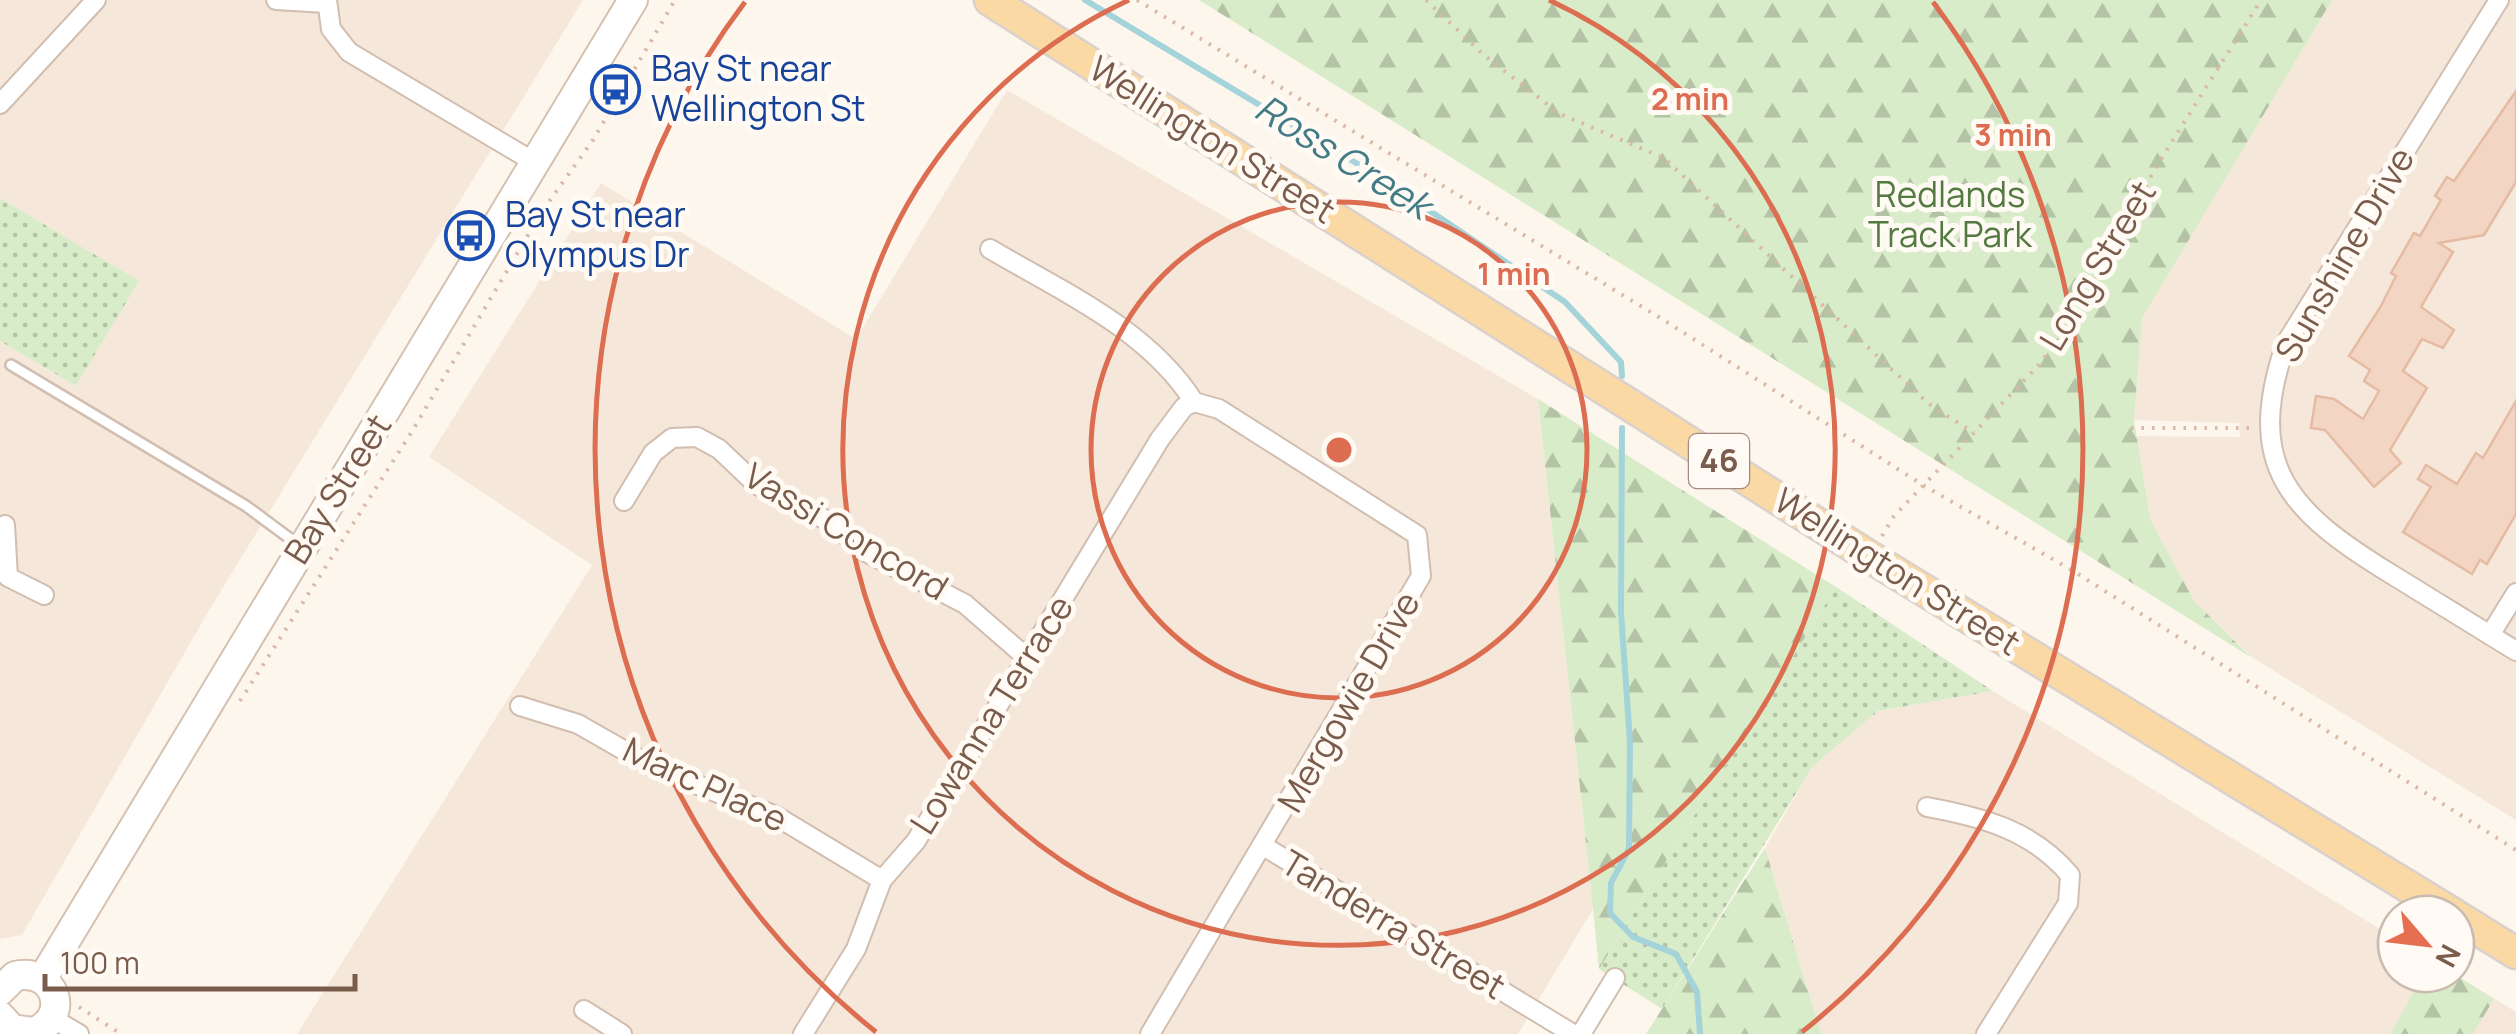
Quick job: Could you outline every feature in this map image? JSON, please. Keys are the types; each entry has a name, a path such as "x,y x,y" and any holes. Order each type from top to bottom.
{"main road":[{"name":"Wellington Street","path":"990,0 1870,557 2420,894"},
{"name":"Wellington Street","path":"2476,928 2516,952"}],"street":[{"path":"0,104 96,0"},
{"path":"276,0 327,1 330,28 348,52 534,162"},
{"name":"Bay Street","path":"42,978 488,245 632,0"},
{"name":"Sunshine Drive","path":"2499,0 2286,343 2272,382 2270,428 2282,480 2304,512 2345,545 2516,651"},
{"path":"990,249 1109,320 1166,366 1194,402"},
{"name":"Lowanna Terrace","path":"803,1034 856,949 882,880 916,841 1160,439 1184,407 1194,402"},
{"name":"Mergowie Drive","path":"1150,1034 1265,847 1422,576 1417,535 1220,409 1194,402"},
{"name":"Vassi Concord","path":"624,501 653,453 672,438 698,438 719,450 757,485 828,521 866,552 965,604 1028,658"},
{"path":"6,525 4,582 44,595"},
{"path":"2490,635 2516,593"},
{"name":"Marc Place","path":"520,706 578,724 655,768 776,816 882,880"},
{"path":"1927,807 1993,820 2058,862 2070,876 2068,903 1986,1034"},
{"name":"Tanderra Street","path":"1265,847 1573,1034"},
{"path":"63,1011 34,1032 4,1007 16,976 42,978 79,1034"},
{"path":"1582,1034 1615,978"},
{"path":"584,1010 622,1034"}],"lane":[{"path":"11,365 246,506 302,547"}],"path":[{"path":"240,702 412,433 543,210 593,140 675,0"},
{"path":"1138,0 1662,319 1926,486 2070,570 2516,850"},
{"path":"1426,0 1486,56 1560,114 1664,158 1929,404 1974,433"},
{"name":"Long Street","path":"1870,557 1894,516 2036,368 2070,325 2156,167 2262,0"},
{"path":"2131,428 2270,428"},
{"path":"63,1011 120,1034"}],"shaded area":[{"path":"0,0 583,0 211,607 22,935 0,939 0,341 76,386 138,281 0,198"},
{"path":"2332,0 2516,0 2516,820 2253,658 2194,601 2150,519 2135,436 2240,437 2239,423 2134,420 2142,317"},
{"path":"1007,90 1538,399 1593,909 1518,1034 297,1034 592,565 429,457 601,183 856,339"},
{"path":"1993,691 2376,927 2376,994 2476,994 2476,987 2516,1012 2516,1034 1821,1034 1765,848 1813,766 1878,711"}],"green space":[{"name":"Redlands Track Park","path":"1199,0 2332,0 2142,318 2134,420 2150,519 2194,601 2252,658"},
{"path":"0,198 139,281 76,386 0,341"},
{"path":"1538,399 1836,587 1599,969 1593,909"},
{"path":"1836,587 1993,691 1878,711 1813,766 1662,1009 1599,969"},
{"path":"1765,848 1821,1034 1646,1034 1662,1009"},
{"path":"2476,988 2494,999 2473,1034 2390,1034 2413,994 2476,994"}],"building":[{"path":"2516,91 2516,182 2484,235 2439,243 2453,252 2421,307 2454,330 2443,348 2422,339 2403,371 2427,388 2390,450 2401,463 2374,487 2325,430 2311,428 2316,396 2334,399 2363,419 2379,391 2364,381 2370,370 2349,356 2381,306 2396,276 2391,273 2414,233 2420,236 2441,200 2435,196 2447,177 2454,181"},
{"path":"2516,401 2516,514 2487,564 2480,560 2472,574 2403,532 2431,487 2418,479 2426,465 2457,484 2476,453 2483,458"}],"waterway":[{"name":"Ross Creek","path":"1085,0 1381,178 1565,302 1621,362 1622,376"},
{"name":"Ross Creek","path":"1622,428 1621,612 1630,742 1629,849 1611,883 1610,913 1633,937 1676,954 1697,992 1700,1034"}],"place":[{"name":"Bay St near Wellington St","path":"616,89"},
{"name":"Bay St near Olympus Dr","path":"470,235"}]}
